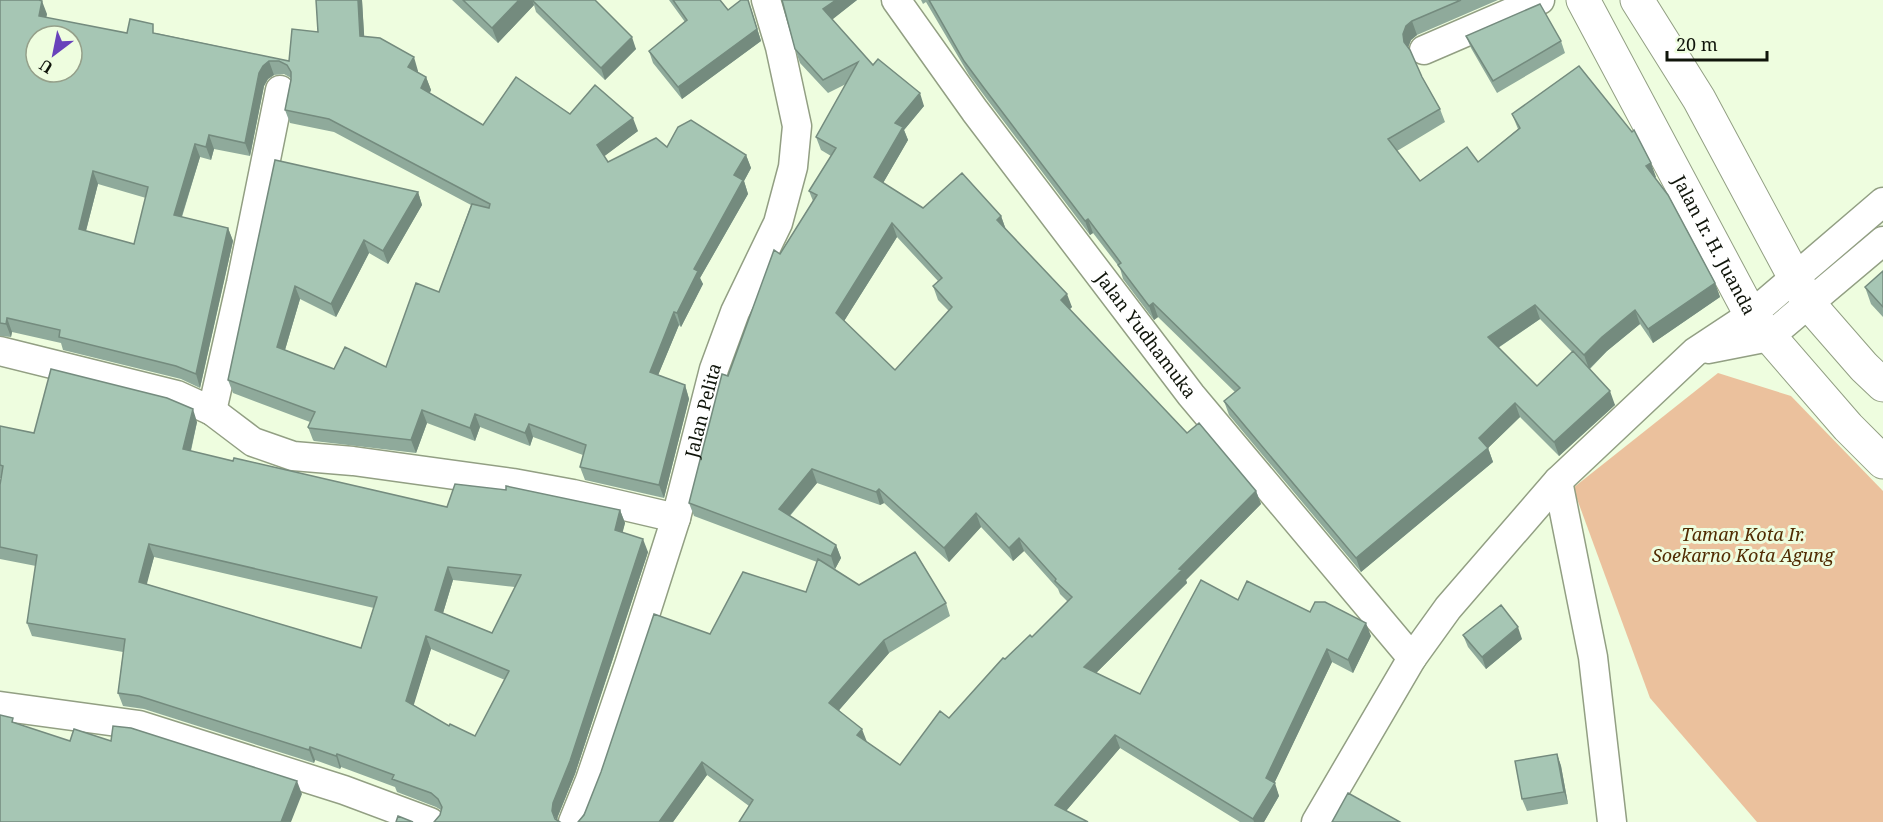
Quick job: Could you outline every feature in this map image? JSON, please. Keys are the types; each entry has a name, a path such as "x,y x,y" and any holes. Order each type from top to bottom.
{"highway":[{"name":"Jalan Ir. H. Juanda","path":"1583,0 1760,326 1848,427 1883,462"},
{"path":"1637,0 1698,99 1802,291 1864,367 1883,385"}],"street":[{"name":"Jalan Pelita","path":"573,822 626,676 676,518 714,369 735,312 778,223 793,167 797,126 780,47 766,0"},
{"name":"Jalan Yudhamuka","path":"896,0 975,111 1191,394 1412,658"},
{"path":"1424,50 1540,0"},
{"path":"212,411 241,283 280,90"},
{"path":"1802,291 1883,201"},
{"path":"1316,822 1412,658 1448,608 1558,481 1695,352 1760,326 1802,291 1883,241"},
{"path":"0,351 177,395 212,411 254,441 293,456 353,461 513,483 573,494 676,518"},
{"path":"1558,481 1593,657 1612,822"},
{"path":"0,706 139,725 344,790 430,822"}],"green space":[{"name":"Taman Kota Ir. Soekarno Kota Agung","path":"1718,373 1791,396 1883,491 1883,822 1757,822 1650,698 1573,488"}],"building":[{"path":"0,0 39,0 42,1 39,16 80,24 24,24 24,84 84,84 84,25 127,33 130,19 153,24 153,33 289,61 292,29 318,32 316,0 358,0 360,36 380,38 414,57 408,67 426,77 421,88 483,125 516,77 570,114 595,85 633,118 597,145 608,162 656,138 667,147 678,127 691,120 746,155 734,175 743,180 694,269 698,271 677,313 674,312 650,372 685,385 659,485 580,467 586,445 529,424 525,433 475,414 470,428 422,410 411,440 309,428 315,412 228,380 275,160 418,192 383,251 364,240 331,304 295,286 277,347 334,369 345,347 386,367 416,283 439,292 472,204 489,208 490,204 329,119 285,110 291,72 287,65 279,61 269,61 259,73 245,143 209,135 206,147 195,144 174,215 228,228 196,374 176,366 59,337 60,330 7,318 6,324 0,323","holes":["93,171 148,187 134,244 79,229"]},
{"path":"463,0 519,0 492,28"},
{"path":"532,0 595,0 632,37 601,68"},
{"path":"673,0 720,0 728,10 741,0 748,0 757,29 678,87 649,51 687,20"},
{"path":"782,0 836,0 823,9 873,65 878,59 920,93 895,123 903,127 874,177 923,208 962,173 1001,216 997,220 1067,294 1061,300 1187,433 1199,423 1256,491 1179,569 1182,570 1084,667 1140,694 1201,580 1238,600 1247,581 1310,612 1315,602 1325,602 1366,623 1348,660 1327,649 1266,778 1275,783 1253,819 1115,735 1055,805 1088,822 739,822 753,800 702,762 659,822 578,822 584,815 601,772 654,614 710,634 743,572 806,592 818,559 859,585 915,552 946,603 884,640 829,703 862,729 857,735 900,765 940,711 949,718 1003,658 1005,659 1030,635 1032,637 1072,597 1055,581 1056,579 1019,538 1009,548 976,513 944,548 879,489 876,492 812,469 779,509 836,545 831,556 689,503 722,374 728,376 774,250 780,254 817,195 809,191 836,148 816,137 858,62 823,80 795,49","holes":["892,223 942,278 933,286 952,307 895,370 836,313"]},
{"path":"929,0 1461,0 1412,21 1406,26 1403,34 1404,42 1440,109 1388,139 1420,181 1467,147 1478,162 1520,128 1512,114 1579,66 1632,132 1634,130 1651,163 1646,166 1668,195 1715,283 1648,329 1635,310 1584,355 1535,305 1488,337 1537,386 1573,351 1610,391 1554,442 1515,403 1479,438 1488,448 1356,558 1224,401 1240,388 1153,303 1149,306 1118,265 1121,263 1088,219 1085,221 964,61"},
{"path":"1540,4 1561,41 1493,81 1466,36"},
{"path":"1883,271 1883,307 1865,287"},
{"path":"51,369 167,398 193,409 183,449 233,461 234,458 447,507 455,484 506,490 506,486 620,510 615,530 643,539 570,761 553,803 552,811 555,819 560,822 434,822 440,815 442,807 438,799 431,793 392,779 394,775 337,754 336,756 310,747 309,750 139,696 118,693 125,639 27,623 37,555 0,547 0,485 3,466 0,465 0,426 34,433","holes":["149,544 377,597 361,648 139,582","448,567 521,575 492,633 435,610","426,636 509,671 475,736 450,724 449,726 406,701"]},
{"path":"1501,605 1518,627 1482,657 1463,635"},
{"path":"0,715 13,718 12,722 70,741 74,729 111,741 113,726 131,728 297,781 281,822 0,822"},
{"path":"1557,754 1564,792 1522,799 1515,761"},
{"path":"1348,793 1400,822 1332,822"},
{"path":"398,816 413,822 396,822"}]}
